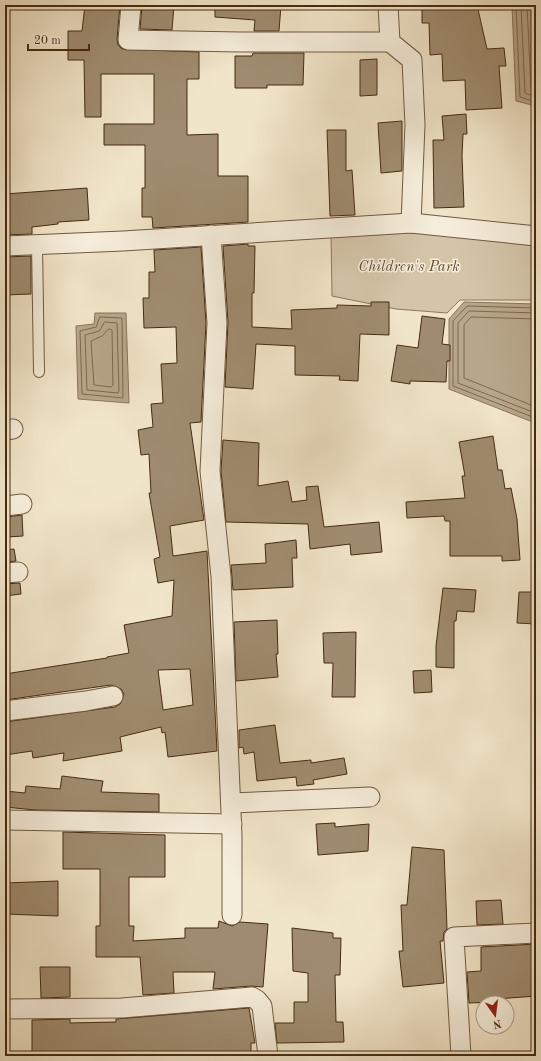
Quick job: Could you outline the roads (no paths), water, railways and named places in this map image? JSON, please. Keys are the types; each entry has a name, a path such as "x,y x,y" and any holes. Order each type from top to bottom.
{"street":[{"path":"131,5 128,40 390,42 412,60 415,125 411,223"},
{"path":"388,5 390,42"},
{"path":"5,246 411,223 536,236"},
{"path":"211,234 217,323 210,471 221,576 232,824 232,915"},
{"path":"5,711 86,701 113,696"},
{"path":"231,803 370,797"},
{"path":"5,820 232,824"},
{"path":"461,1056 454,936 536,933"},
{"path":"5,1009 136,1008 252,997 262,1006 268,1056"}],"lane":[{"path":"37,244 39,372"}],"water":[{"path":"536,5 536,106 516,101 512,6"},
{"path":"464,302 536,304 536,420 530,421 449,389 449,319"},
{"path":"95,313 126,313 129,403 78,399 76,326 94,324"}],"park label":[{"name":"Children's Park","path":"409,267"}]}
